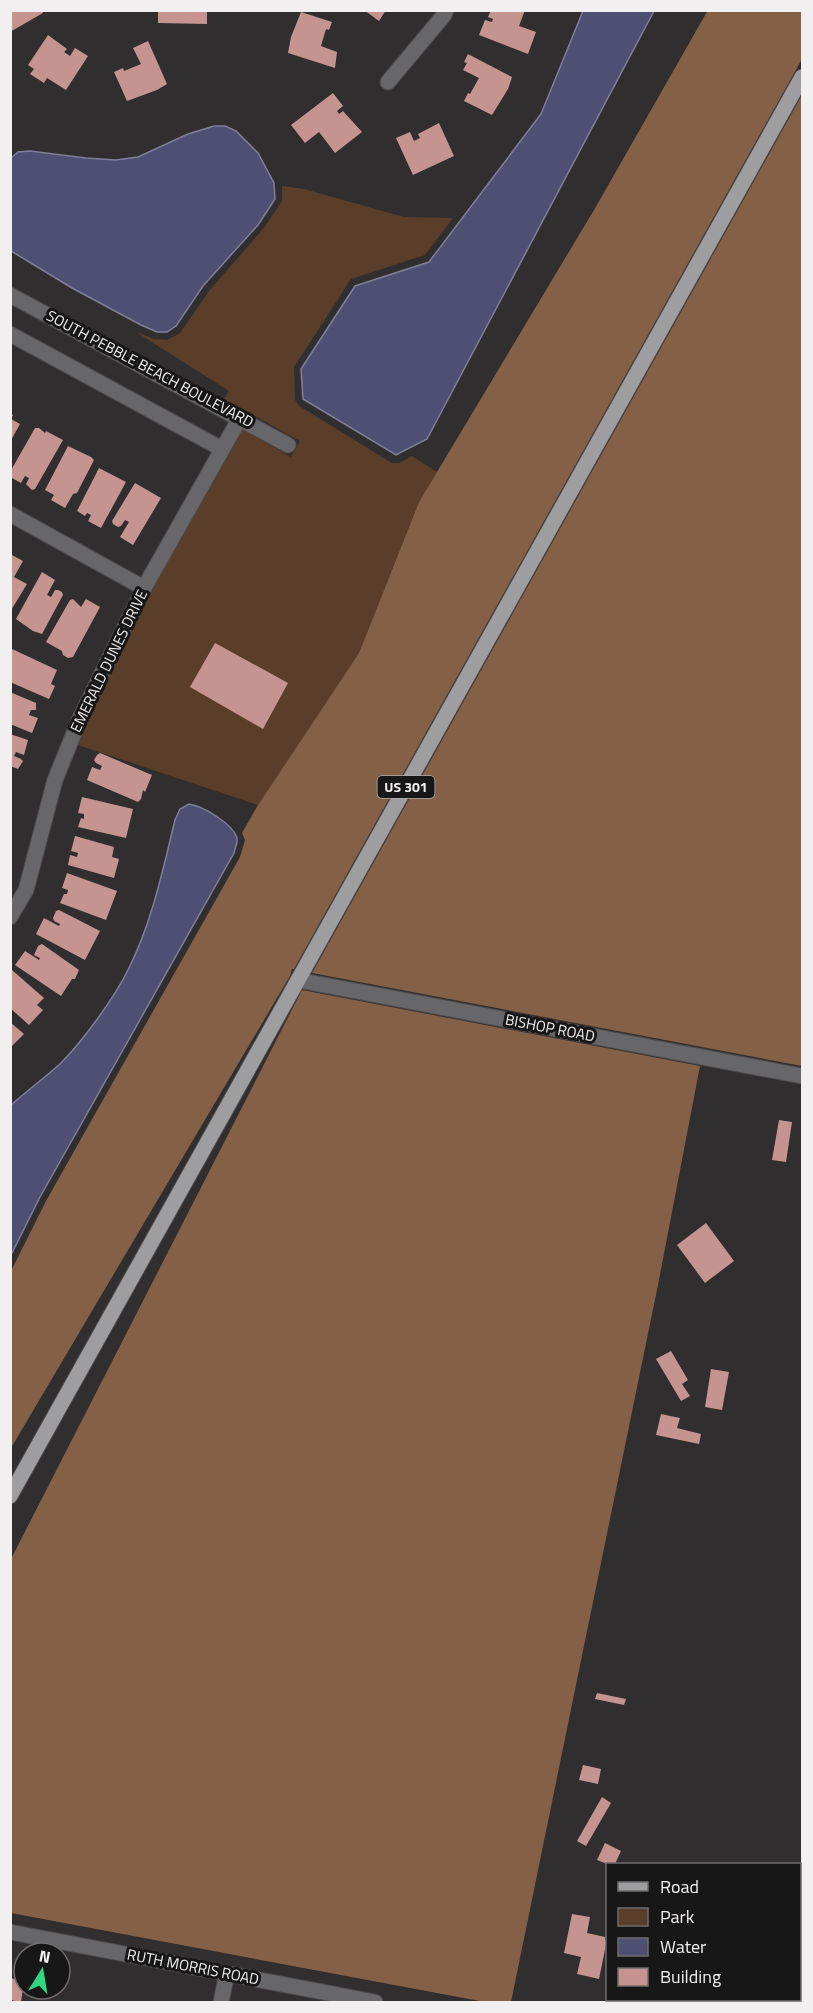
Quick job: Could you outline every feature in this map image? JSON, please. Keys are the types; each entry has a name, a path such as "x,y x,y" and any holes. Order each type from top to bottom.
{"main road":[{"name":"US 301","path":"10,1496 802,77"}],"street":[{"path":"388,82 446,10"},
{"name":"SOUTH PEBBLE BEACH BOULEVARD","path":"10,295 288,445"},
{"path":"10,334 222,449"},
{"name":"EMERALD DUNES DRIVE","path":"10,917 26,890 55,780 81,716 144,588 240,418"},
{"path":"10,514 144,588"},
{"name":"BISHOP ROAD","path":"298,980 802,1076"},
{"name":"RUTH MORRIS ROAD","path":"10,1932 375,2002"},
{"path":"221,2002 227,1973"}],"green space":[{"path":"282,186 304,189 404,217 453,218 425,255 351,279 294,367 295,400 299,406 392,463 399,463 412,456 437,472 419,502 359,653 258,805 78,745 134,624 243,430 291,457 300,441 224,399 229,391 136,332 154,339 167,340 180,333 209,291 263,229 282,201"}],"shaded area":[{"path":"708,10 802,11 802,59 294,969 11,1448 11,1271 46,1201 240,857 245,840 242,833 258,805 359,653 419,502 594,210"},
{"path":"802,95 802,1066 312,973"},
{"path":"302,990 700,1066 658,1285 511,2002 485,2002 11,1913 11,1559"}],"water":[{"path":"583,11 654,11 427,439 396,455 303,399 301,369 355,286 429,262 541,114"},
{"path":"214,126 225,126 236,131 258,153 274,183 275,199 258,225 203,286 176,326 167,332 157,332 141,325 72,288 11,251 11,158 18,152 30,151 116,160 138,157 188,134"},
{"path":"189,804 209,812 230,827 237,838 234,853 40,1197 11,1255 11,1105 60,1064 79,1043 116,992 144,932 175,820 180,809"}],"building":[{"path":"10,10 42,10 43,13 10,32"},
{"path":"158,10 207,10 207,24 158,23"},
{"path":"364,10 386,10 379,21"},
{"path":"491,10 525,10 519,26 536,32 528,54 479,35 485,20 492,22 493,19 488,17"},
{"path":"301,12 332,22 329,30 326,29 321,46 337,52 335,68 288,53 291,37"},
{"path":"48,35 67,49 64,52 70,56 75,48 88,56 66,90 47,78 44,83 30,74 34,69 28,65"},
{"path":"148,41 167,84 127,101 114,72 123,68 124,71 141,64 133,48"},
{"path":"468,54 512,77 508,89 492,115 464,101 479,78 463,70"},
{"path":"333,93 343,106 337,111 339,114 343,111 362,132 335,153 319,132 305,143 291,125"},
{"path":"439,123 454,156 413,175 396,138 410,132 414,141 420,138 418,134"},
{"path":"10,413 13,415 11,419 20,424 10,442"},
{"path":"35,428 63,440 35,489 32,490 26,484 29,478 25,476 21,483 10,477 10,472"},
{"path":"68,446 94,460 77,493 73,494 65,508 51,500 54,495 45,490"},
{"path":"99,468 126,482 101,528 88,521 91,515 87,513 85,516 77,511"},
{"path":"135,483 161,498 133,545 120,537 129,522 125,520 118,527 112,521"},
{"path":"10,554 23,561 14,577 27,584 10,612"},
{"path":"42,572 55,580 47,595 51,597 55,590 58,590 63,595 42,634 33,631 16,619"},
{"path":"73,599 81,607 86,599 100,607 73,657 68,658 63,655 62,651 46,642 70,600"},
{"path":"215,643 288,683 263,729 190,687"},
{"path":"10,648 57,670 51,684 55,686 49,699 10,682"},
{"path":"10,692 36,703 36,710 31,710 29,715 38,718 32,733 10,724"},
{"path":"10,734 28,740 24,755 16,752 14,756 23,761 18,769 10,766"},
{"path":"100,753 152,775 138,802 87,780 92,767 100,770 102,766 94,760"},
{"path":"82,797 133,809 126,838 78,827 81,818 84,819 84,814 78,813"},
{"path":"75,836 114,847 112,857 119,859 114,878 68,865 70,855 77,857 78,853 71,851"},
{"path":"67,873 117,891 106,920 60,903 68,890 62,888"},
{"path":"59,910 100,931 85,960 36,934 44,918 59,926 60,924 53,918"},
{"path":"42,944 79,970 75,979 72,979 61,996 15,965 25,951 39,960 40,958 34,955 38,946"},
{"path":"12,970 44,998 37,1005 43,1010 29,1025 10,1008 10,972"},
{"path":"10,1022 24,1034 10,1048"},
{"path":"779,1120 792,1122 786,1162 772,1160"},
{"path":"706,1223 734,1261 705,1283 677,1245"},
{"path":"671,1351 688,1380 682,1384 690,1396 681,1401 656,1359"},
{"path":"711,1369 729,1372 722,1410 705,1407"},
{"path":"661,1414 680,1418 677,1428 701,1434 699,1444 656,1435"},
{"path":"597,1693 626,1699 624,1705 595,1699"},
{"path":"583,1765 601,1769 598,1784 579,1780"},
{"path":"602,1797 611,1803 586,1846 577,1841"},
{"path":"605,1843 621,1851 615,1863 606,1864 597,1860"},
{"path":"572,1914 590,1917 587,1933 605,1937 606,1940 599,1979 577,1974 581,1957 564,1953"},
{"path":"10,1978 12,1978 12,2000 10,2000"}]}
